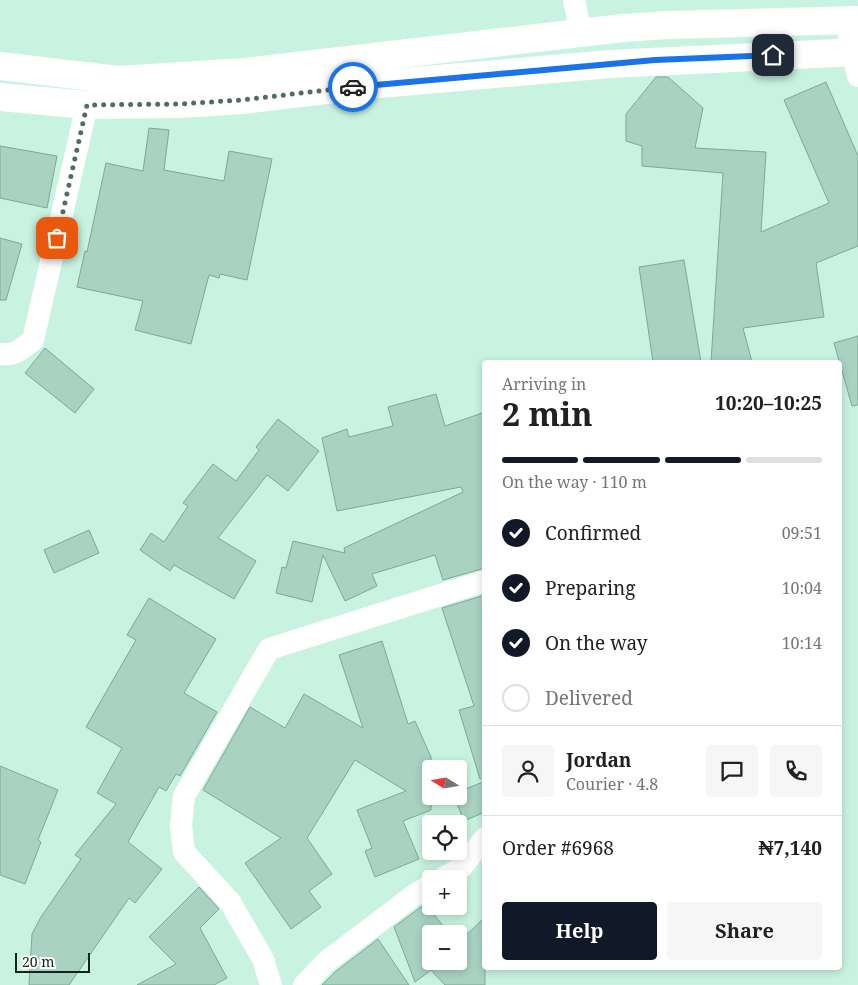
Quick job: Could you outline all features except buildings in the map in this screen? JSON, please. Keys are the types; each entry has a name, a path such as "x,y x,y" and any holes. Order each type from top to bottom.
{"main road":[{"path":"0,66 118,80 245,72 623,28 852,20"},
{"path":"0,97 87,105 179,104 242,100 367,85 655,60 856,60"}],"street":[{"path":"574,0 581,34"},
{"path":"852,20 856,60"},
{"path":"0,354 18,353 33,340 87,105"},
{"path":"271,985 263,959 230,902 184,852 181,825 184,796 269,649 482,582"},
{"path":"458,870 482,842"},
{"path":"304,985 326,962 422,890"}],"way so far":[{"path":"57,238 87,105 179,104 242,100 353,87"}],"route":[{"path":"353,87 655,60 773,55"}]}
